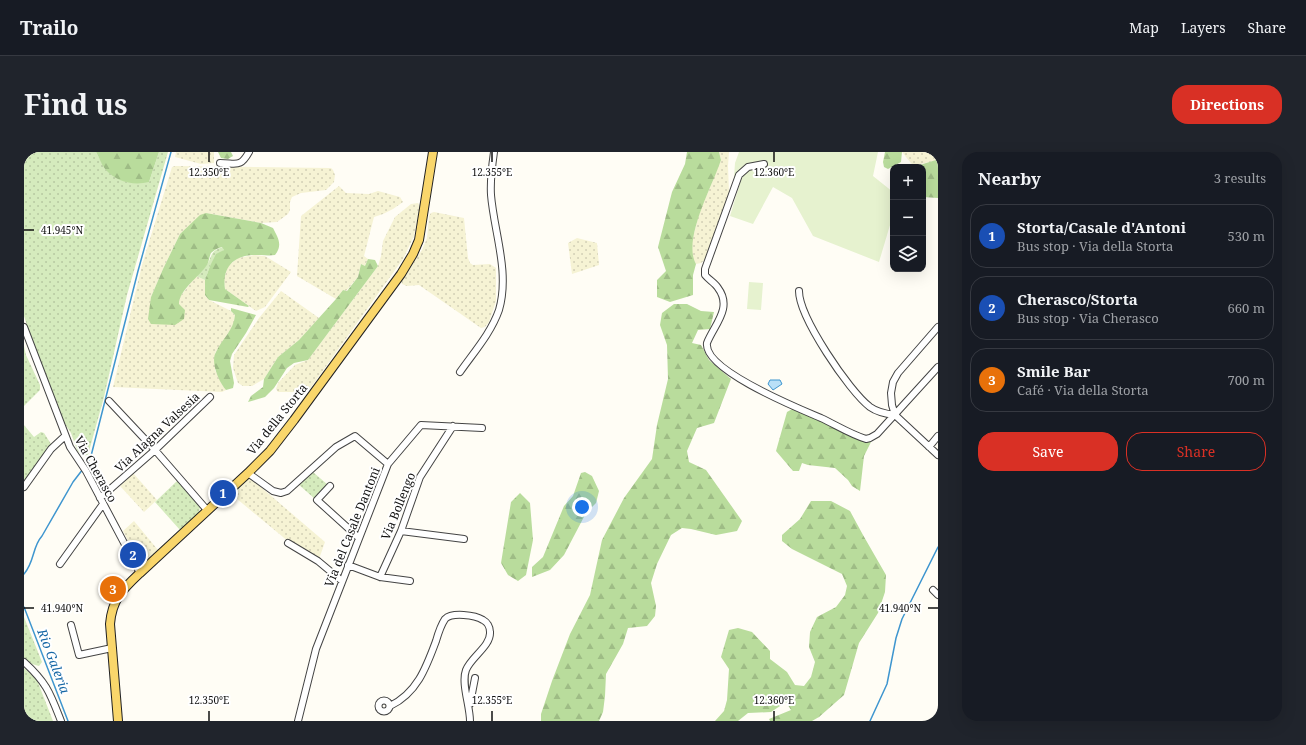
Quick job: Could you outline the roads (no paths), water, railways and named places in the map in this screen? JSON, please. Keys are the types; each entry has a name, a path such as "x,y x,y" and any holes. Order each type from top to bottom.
{"main road":[{"name":"Via della Storta","path":"118,721 110,624 113,607 119,594 270,451 409,261 419,240 433,152"}],"street":[{"path":"220,164 241,163 244,161 249,152"},
{"path":"460,372 490,328 502,298 502,269 491,195 491,172 494,152"},
{"path":"764,164 748,167 739,175 706,269 705,274 719,289 724,304 723,312 708,341 707,349 712,357 729,370 773,397 864,439 870,438 877,434 896,415 938,366"},
{"path":"799,291 801,305 812,328 850,385 871,408 896,415"},
{"name":"Via Cherasco","path":"24,327 70,447 86,470 140,573"},
{"path":"938,327 902,368 893,381 891,396 896,415 938,455"},
{"name":"Via Alagna Valsesia","path":"60,564 102,501 210,397"},
{"path":"109,401 155,450 207,510"},
{"path":"388,464 421,425 482,428"},
{"name":"Via Bollengo","path":"380,577 401,530 420,477 453,426"},
{"path":"24,487 52,448 65,436"},
{"name":"Via del Casale Dantoni","path":"248,473 273,491 278,493 284,492 293,487 336,448 355,436 388,464 316,649 298,721"},
{"path":"929,447 938,436"},
{"path":"330,486 317,500 359,538"},
{"path":"401,530 464,540"},
{"path":"288,543 318,561 342,581"},
{"path":"348,565 380,577 410,581"},
{"path":"390,706 406,696 416,685 426,667 443,622 448,616 456,614 480,618 487,624 490,631 488,641 469,664 466,672 465,682 470,721"},
{"path":"71,625 79,655 112,648"},
{"path":"24,662 40,677 47,687 61,721"},
{"path":"469,707 475,678"}],"water":[{"path":"770,380 780,380 782,384 773,390 768,384"}],"waterway":[{"path":"86,466 91,456 138,271 171,152"},
{"path":"24,574 28,569 39,540 73,482 83,469"},
{"path":"870,721 887,684 896,638 902,619 938,547"},
{"name":"Rio Galeria","path":"24,607 68,721"}],"place":[{"name":"Storta/Casale d'Antoni","path":"223,493"},
{"name":"Cherasco/Storta","path":"133,555"},
{"name":"Smile Bar","path":"113,589"}]}
